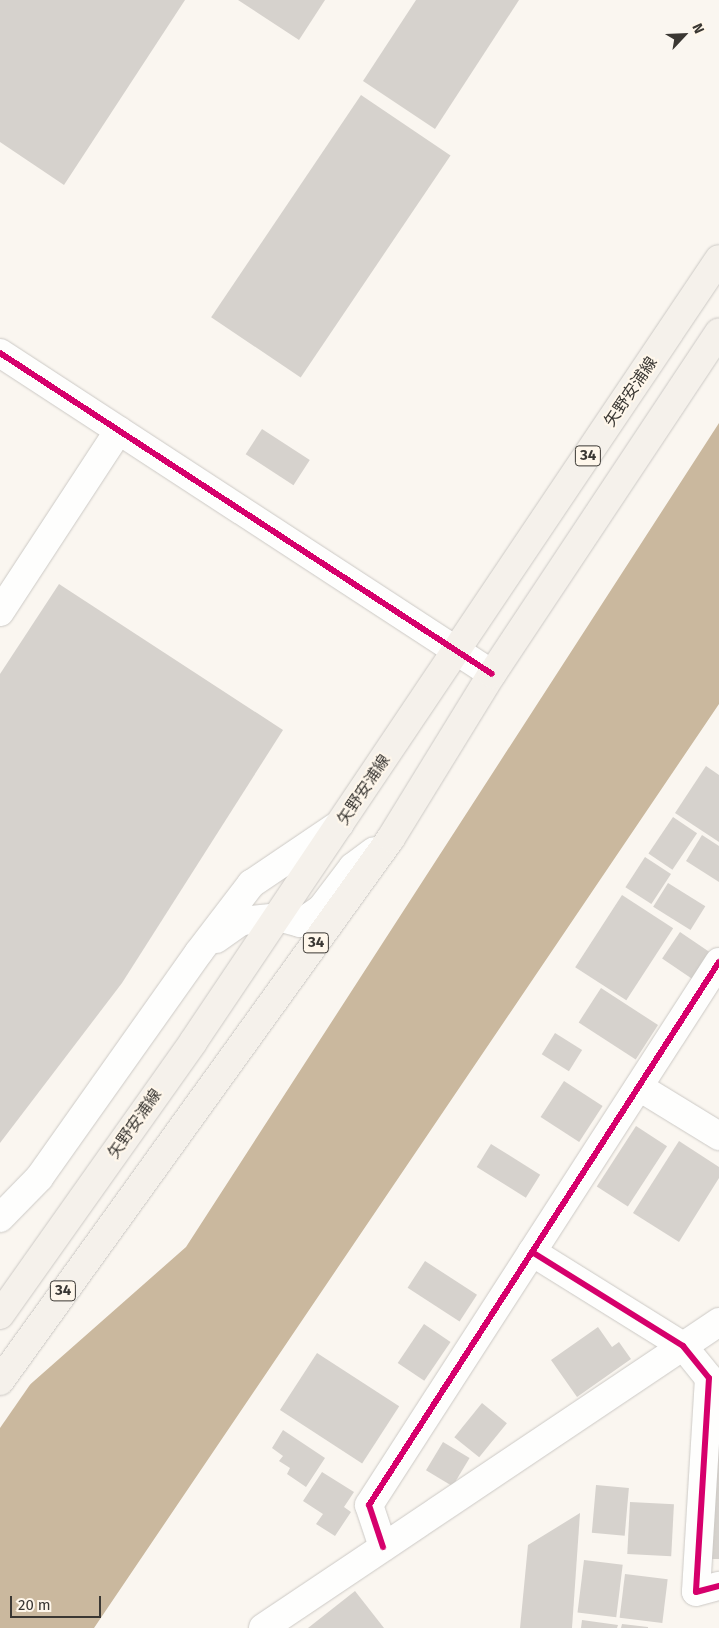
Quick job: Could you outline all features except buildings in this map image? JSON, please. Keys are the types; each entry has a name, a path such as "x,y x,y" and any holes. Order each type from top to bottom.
{"main road":[{"name":"矢野安浦線","path":"0,1315 278,917 719,260"},
{"name":"34","path":"0,1381 127,1202 266,1014 391,838 492,674 719,332"}],"street":[{"path":"0,353 492,674"},
{"path":"0,612 119,430"},
{"path":"0,1218 39,1178 199,952 250,884 342,823"},
{"path":"199,952 242,921 278,917 300,923 321,909 354,867 391,838"},
{"path":"383,1547 369,1505 719,962"},
{"path":"639,1087 719,1136"},
{"path":"532,1252 683,1346 709,1378 696,1592 719,1586"},
{"path":"263,1628 719,1322"}],"shaded area":[{"path":"719,423 719,704 94,1628 0,1628 0,1411 186,1247"}],"pier":[{"path":"36,1376 0,1428 0,1408"}],"cycle path":[{"path":"0,353 492,674"},
{"path":"383,1547 369,1505 719,962"},
{"path":"532,1252 683,1346 709,1378 696,1592 719,1586"}]}
